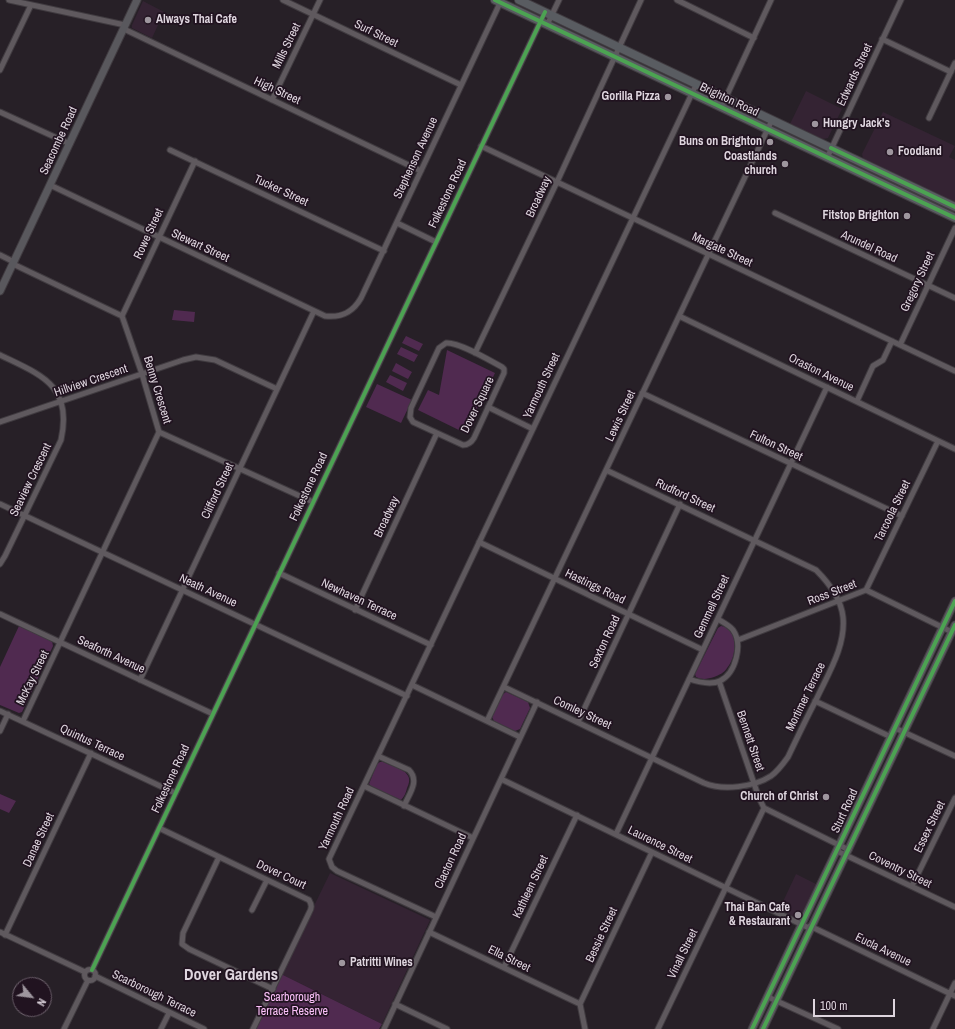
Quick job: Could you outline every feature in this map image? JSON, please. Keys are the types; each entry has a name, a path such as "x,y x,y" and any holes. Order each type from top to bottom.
{"main road":[{"name":"Seacombe Road","path":"0,291 137,0"},
{"name":"Brighton Road","path":"518,0 955,207"},
{"name":"Brighton Road","path":"497,1 955,218"},
{"name":"Sturt Road","path":"752,1029 943,627 952,613 955,601"},
{"name":"Sturt Road","path":"763,1029 953,628"}],"street":[{"name":"High Street","path":"9,0 124,27 421,171"},
{"name":"Surf Street","path":"282,0 461,86"},
{"name":"Mills Street","path":"272,100 320,0"},
{"name":"Folkestone Road","path":"92,970 481,146 548,14 559,0"},
{"name":"Broadway","path":"475,353 557,182 641,0"},
{"path":"677,0 754,38"},
{"path":"721,108 771,0"},
{"name":"Edwards Street","path":"827,158 901,0"},
{"name":"Stephenson Avenue","path":"343,315 351,311 359,303 461,86 497,1"},
{"path":"0,70 31,5"},
{"path":"882,39 951,72"},
{"path":"929,118 955,63"},
{"name":"Yarmouth Street","path":"407,696 696,84"},
{"path":"0,112 70,144"},
{"name":"Lewis Street","path":"488,721 772,120"},
{"name":"Margate Street","path":"481,146 955,371"},
{"name":"Tucker Street","path":"170,150 384,251"},
{"name":"Rowe Street","path":"122,316 195,161"},
{"name":"Stewart Street","path":"50,185 325,316 334,317 343,315"},
{"name":"Arundel Road","path":"774,213 955,298"},
{"path":"397,223 436,242"},
{"name":"Gregory Street","path":"900,345 955,228"},
{"path":"0,255 13,263 122,316"},
{"name":"Clifford Street","path":"140,680 314,311"},
{"name":"Benny Crescent","path":"61,642 160,432 122,316"},
{"name":"Oraston Avenue","path":"679,316 955,449"},
{"path":"857,402 873,366 883,360 892,341"},
{"name":"Dover Square","path":"446,343 453,343 475,353 502,367 504,369 504,373 474,438 470,443 463,445 413,422 410,417 411,408 439,348 446,343"},
{"path":"0,355 44,378 52,385 62,402"},
{"name":"Hillview Crescent","path":"0,422 183,360 196,357 215,360 277,389"},
{"name":"Gemmell Street","path":"616,834 827,387"},
{"name":"Fulton Street","path":"642,393 902,516"},
{"name":"Seaview Crescent","path":"0,564 25,516 61,440 64,423 62,402"},
{"path":"488,407 533,429"},
{"path":"160,432 313,502"},
{"name":"Broadway","path":"355,610 437,433"},
{"name":"Tarcoola Street","path":"866,590 938,440"},
{"name":"Rudford Street","path":"606,470 755,540"},
{"name":"Neath Avenue","path":"0,504 407,696"},
{"name":"Sexton Road","path":"578,722 680,504"},
{"name":"Mortimer Terrace","path":"652,757 712,786 730,788 754,783 771,776 788,757 837,656 842,636 843,617 839,601 826,580 816,570 755,540"},
{"name":"Hastings Road","path":"479,542 703,650"},
{"name":"Newhaven Terrace","path":"279,574 431,645"},
{"name":"Ross Street","path":"738,640 866,590 943,627 953,628"},
{"name":"Seaforth Avenue","path":"0,614 213,714"},
{"path":"689,679 704,683 719,681 730,672 738,655 738,640 732,629 718,619"},
{"name":"McKay Street","path":"23,721 61,642"},
{"name":"Bennett Street","path":"719,681 759,798 764,808"},
{"path":"412,685 520,737"},
{"name":"Comley Street","path":"504,687 652,757"},
{"name":"Yarmouth Road","path":"407,696 330,856 330,864 337,871 436,917"},
{"path":"815,701 891,737"},
{"name":"Clacton Road","path":"384,1029 536,702"},
{"name":"Quintus Terrace","path":"0,711 175,793"},
{"path":"0,731 8,714"},
{"path":"895,728 955,756"},
{"name":"Danae Street","path":"3,933 91,754"},
{"path":"378,756 409,770 413,774 415,780 414,785 404,806"},
{"name":"Laurence Street","path":"501,779 812,928"},
{"path":"364,786 473,838"},
{"name":"Essex Street","path":"912,886 955,798"},
{"path":"764,808 838,848"},
{"name":"Vinall Street","path":"658,1029 764,808"},
{"name":"Kathleen Street","path":"504,967 576,815"},
{"name":"Dover Court","path":"159,828 309,900 312,907 253,1029"},
{"name":"Coventry Street","path":"838,848 955,907"},
{"name":"Bessie Street","path":"580,1004 652,852"},
{"path":"219,857 184,931 182,944 189,949 273,989"},
{"path":"252,910 267,880"},
{"name":"Eucla Avenue","path":"812,928 952,995"},
{"name":"Ella Street","path":"429,932 580,1004"},
{"path":"3,933 85,972 92,970 95,973 93,979 88,980 64,1029"},
{"path":"85,972 85,976 88,980"},
{"name":"Scarborough Terrace","path":"95,976 204,1029"},
{"path":"933,1029 952,995 955,983"},
{"path":"768,997 838,1029"},
{"path":"395,1004 447,1029"},
{"path":"580,1004 585,1029"},
{"path":"162,1029 169,1012"}],"shaded area":[{"path":"143,1 164,12 152,38 132,28"},
{"path":"806,91 842,109 828,138 823,139 790,124"},
{"path":"883,112 955,146 949,157 955,160 955,202 863,158 862,154"},
{"path":"330,873 430,920 382,1024 281,974"},
{"path":"796,874 818,885 801,920 779,910"}],"green space":[{"path":"174,310 195,312 194,322 172,320"},
{"path":"406,336 423,344 419,351 402,343"},
{"path":"401,347 418,355 414,362 397,354"},
{"path":"447,350 495,373 465,433 418,410 428,390 439,395"},
{"path":"396,363 412,372 408,379 392,371"},
{"path":"390,375 407,383 403,391 386,382"},
{"path":"377,384 412,400 401,423 366,407"},
{"path":"19,626 52,641 53,646 22,712 19,713 0,705 0,667"},
{"path":"721,626 727,628 731,632 734,644 733,657 720,675 700,679 696,677 695,674 718,628"},
{"path":"506,692 528,702 530,708 520,729 515,731 494,721 492,717 502,695"},
{"path":"380,762 399,768 407,774 409,782 406,792 401,800 369,784 377,764"},
{"path":"0,794 16,801 9,813 0,809"},
{"name":"Scarborough Terrace Reserve","path":"281,974 382,1024 379,1029 254,1029"}],"cycle path":[{"path":"495,0 955,218"},
{"path":"92,970 545,12"},
{"path":"831,148 955,207"},
{"path":"752,1029 955,601"},
{"path":"763,1029 955,625"}],"place":[{"name":"Always Thai Cafe","path":"148,20"},
{"name":"Gorilla Pizza","path":"668,97"},
{"name":"Hungry Jack's","path":"815,124"},
{"name":"Buns on Brighton","path":"770,142"},
{"name":"Foodland","path":"890,152"},
{"name":"Coastlands church","path":"785,164"},
{"name":"Fitstop Brighton","path":"907,216"},
{"name":"Church of Christ","path":"826,797"},
{"name":"Thai Ban Cafe & Restaurant","path":"798,915"},
{"name":"Patritti Wines","path":"342,963"}],"district":[{"name":"Dover Gardens","path":"231,976"}]}
